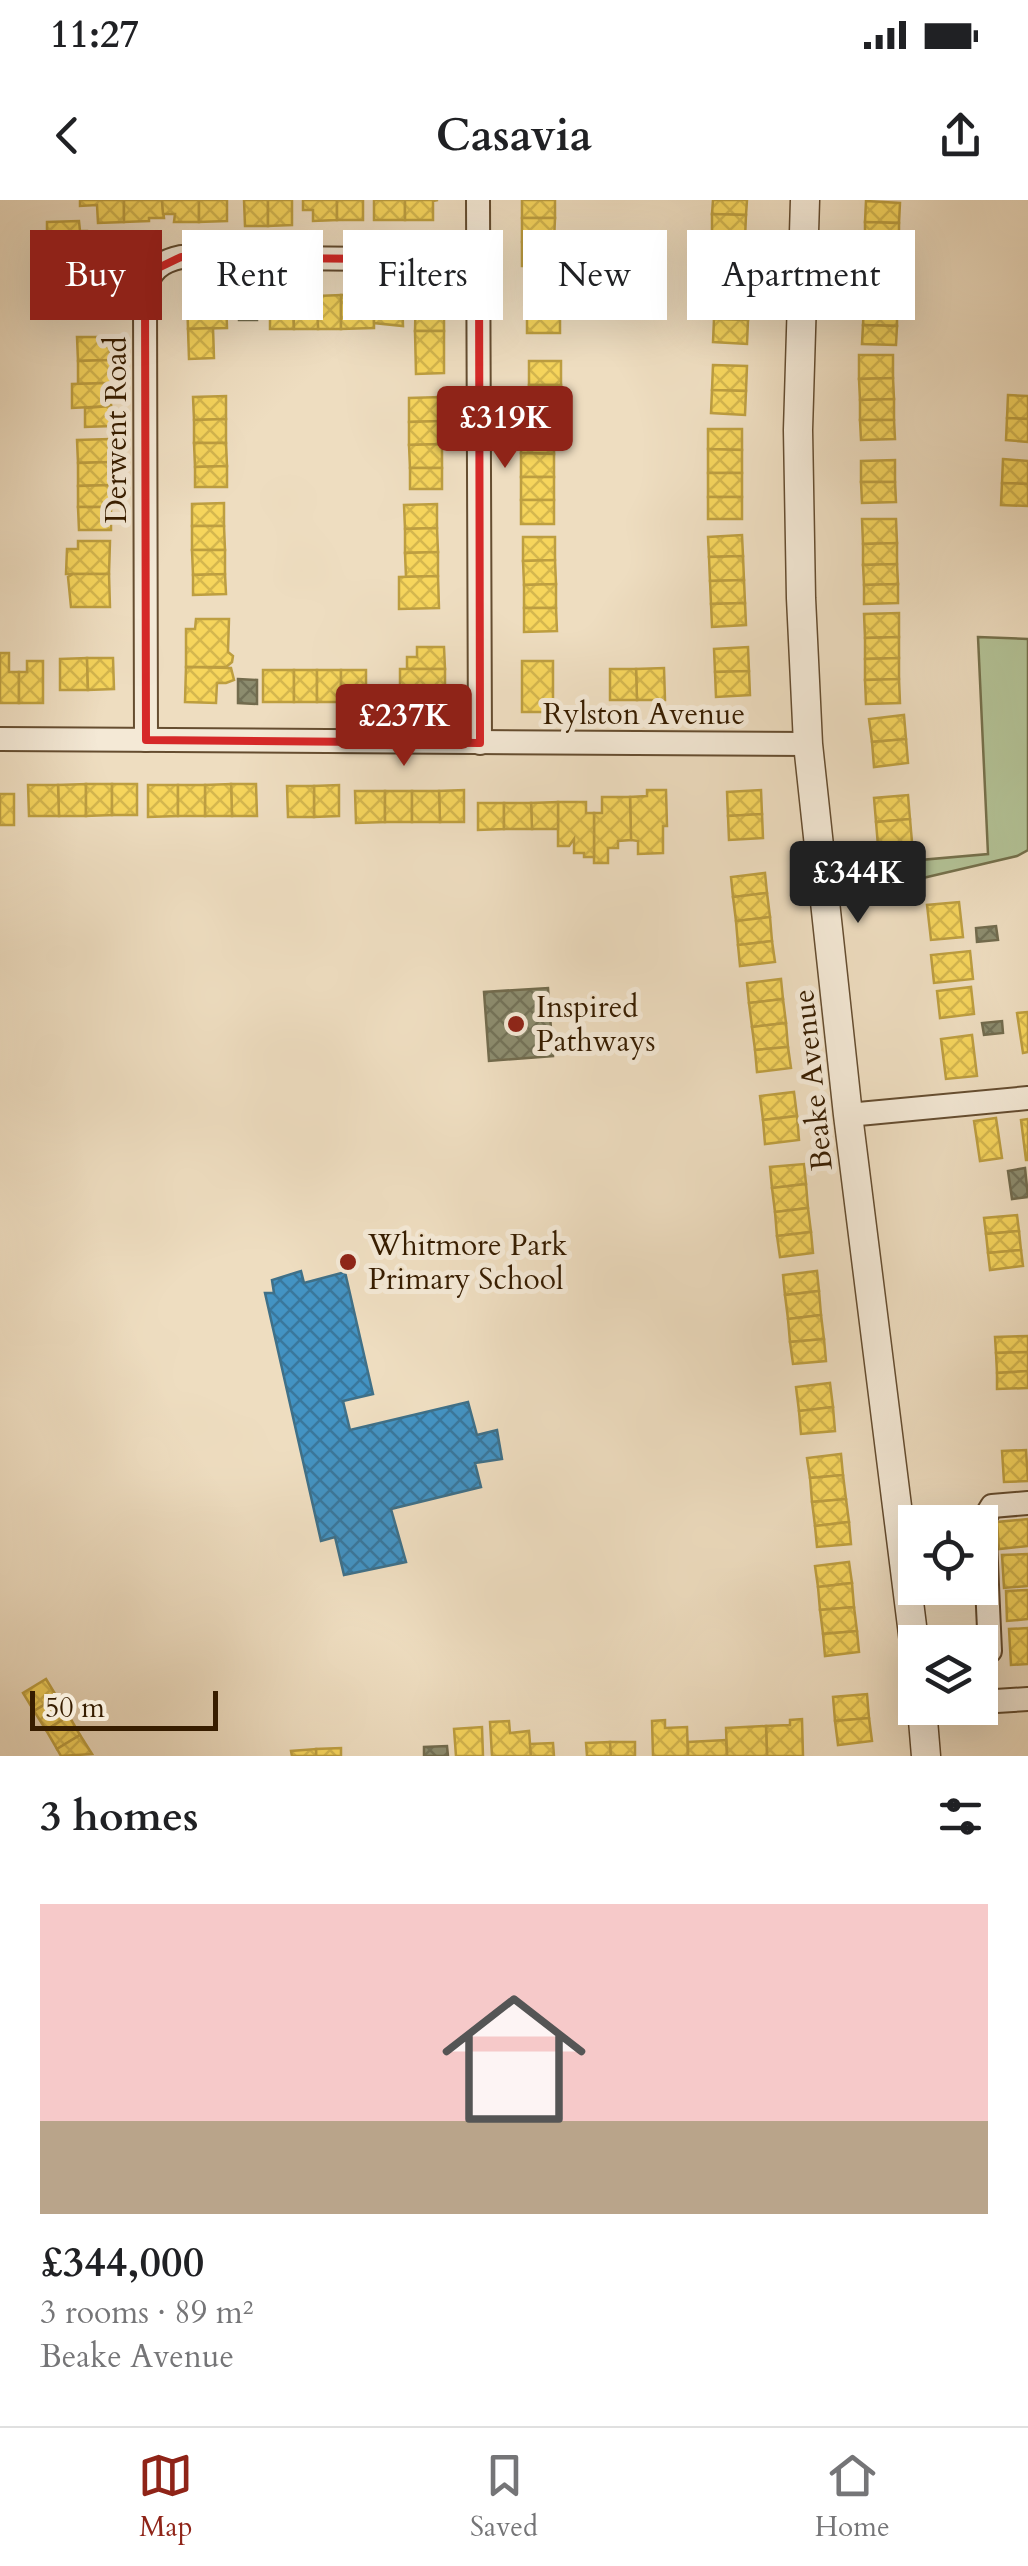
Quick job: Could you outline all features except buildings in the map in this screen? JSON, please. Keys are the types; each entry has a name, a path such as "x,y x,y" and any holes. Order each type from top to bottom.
{"street":[{"path":"478,200 478,230"},
{"name":"Beake Avenue","path":"805,200 798,430 808,744 848,1116 912,1625"},
{"name":"Derwent Road","path":"146,740 146,285 154,270 165,261 181,258 343,259"},
{"path":"479,320 480,743"},
{"name":"Rylston Avenue","path":"0,739 808,744"},
{"path":"848,1116 1028,1098"},
{"path":"989,1625 984,1519 992,1506 1028,1503"},
{"path":"998,1701 1028,1699"},
{"path":"923,1725 926,1756"}],"highlighted area":[{"path":"181,257 479,260 480,743 146,740 145,293 154,270"}],"green space":[{"path":"978,637 1028,639 1028,850 1017,856 893,885 856,890 852,866 988,854"}],"place":[{"name":"Inspired Pathways","path":"516,1024"},
{"name":"Whitmore Park Primary School","path":"348,1262"}]}
